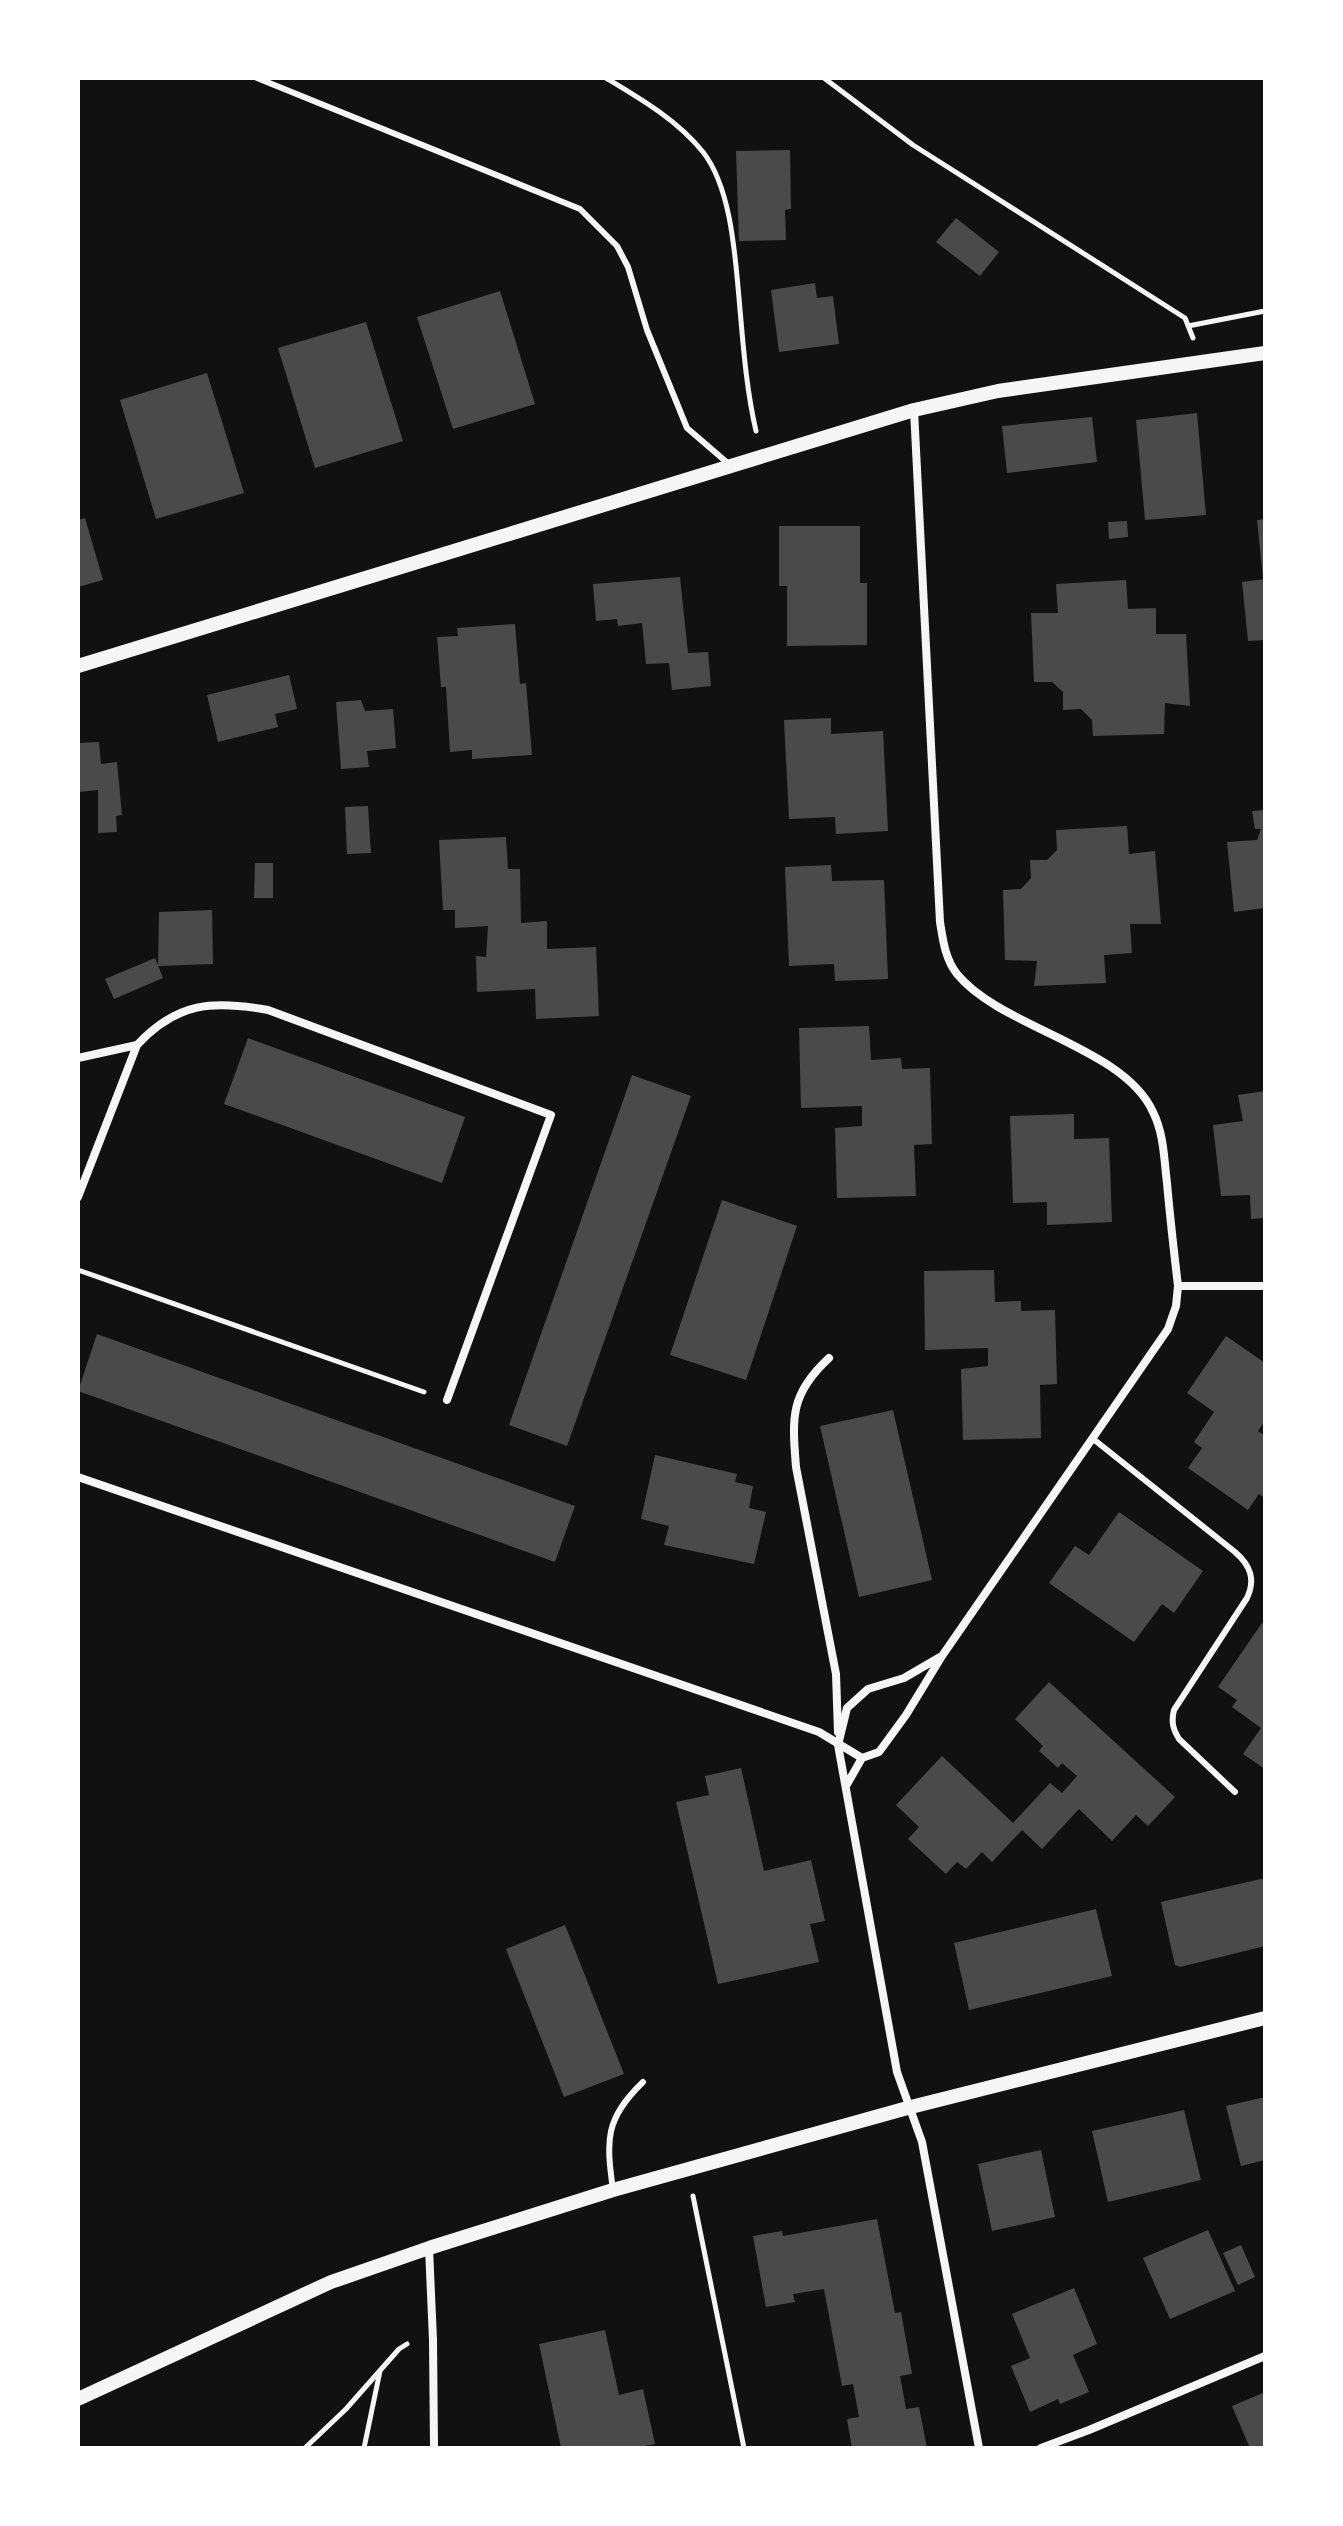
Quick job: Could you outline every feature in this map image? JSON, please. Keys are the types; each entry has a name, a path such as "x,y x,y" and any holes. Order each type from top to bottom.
{"street":[{"path":"78,666 914,410 998,391 1265,353"},
{"path":"846,1787 862,1758 879,1752 906,1715 942,1656 1168,1329 1176,1306 1178,1286 1161,1136 1153,1110 1135,1086 1114,1069 982,996 956,973 944,950 940,922 914,410"},
{"path":"78,1197 137,1045 153,1027 201,1006 235,1004 268,1010 551,1115 447,1400"},
{"path":"78,1058 137,1045"},
{"path":"1178,1286 1265,1286"},
{"path":"829,1358 811,1375 796,1405 793,1435 796,1467 836,1674 838,1745 897,2072 922,2142 979,2448"},
{"path":"78,1477 819,1732 862,1758"},
{"path":"838,1745 847,1708 868,1689 904,1678 942,1656"},
{"path":"78,2399 331,2282 429,2248 613,2190 911,2107 1265,2018"},
{"path":"429,2248 434,2448"},
{"path":"1041,2448 1265,2356"}],"lane":[{"path":"257,78 580,209 617,246 628,267 647,330 687,428 730,465"},
{"path":"1092,1438 1235,1552 1250,1569 1253,1579 1247,1598 1174,1710 1172,1718 1173,1729 1179,1739 1235,1792"},
{"path":"613,2190 608,2152 611,2128 624,2100 643,2082"}],"path":[{"path":"606,78 678,126 705,154 725,197 734,244 748,398 761,456"},
{"path":"824,78 913,145 1185,318 1203,361"},
{"path":"1188,326 1265,311"},
{"path":"78,1270 447,1400"},
{"path":"693,2196 744,2448"},
{"path":"305,2448 407,2344"},
{"path":"364,2448 380,2371"}],"building":[{"path":"790,150 791,209 785,210 786,240 739,241 736,151"},
{"path":"956,218 999,252 980,276 936,242"},
{"path":"815,283 817,298 833,296 839,344 779,352 771,290"},
{"path":"500,291 535,404 453,429 417,317"},
{"path":"366,322 403,441 315,468 278,348"},
{"path":"207,373 244,493 156,519 120,400"},
{"path":"1197,413 1206,515 1145,520 1136,420"},
{"path":"1092,417 1097,462 1007,473 1002,426"},
{"path":"85,518 103,580 78,587 78,520"},
{"path":"1265,519 1265,579 1263,579 1257,520"},
{"path":"1127,521 1128,537 1109,539 1108,522"},
{"path":"779,526 860,526 860,583 867,583 867,645 787,646 787,586 779,586"},
{"path":"680,577 688,653 708,652 711,686 672,690 669,663 646,664 642,623 618,626 617,619 596,621 593,584"},
{"path":"1265,579 1265,640 1248,641 1242,582"},
{"path":"1126,580 1128,609 1156,608 1156,634 1186,634 1190,706 1165,703 1164,734 1093,736 1092,720 1081,709 1063,710 1063,692 1052,682 1034,682 1031,613 1058,613 1056,584"},
{"path":"515,624 520,684 526,683 532,755 472,759 472,750 450,752 446,687 441,687 437,637 458,636 457,628"},
{"path":"289,675 297,709 275,714 278,727 218,742 207,695"},
{"path":"361,700 365,711 393,709 396,748 367,751 369,767 341,769 336,702"},
{"path":"831,718 831,734 883,731 888,831 836,834 835,817 789,819 784,720"},
{"path":"99,742 101,764 117,762 122,815 116,816 117,832 98,833 98,790 78,792 78,743"},
{"path":"368,806 371,853 347,854 345,807"},
{"path":"1265,810 1265,908 1234,912 1227,842 1257,840 1261,829 1255,829 1252,811"},
{"path":"1127,826 1129,854 1155,851 1161,924 1130,924 1132,953 1104,955 1106,983 1034,986 1037,961 1005,960 1003,890 1021,889 1031,878 1030,860 1047,860 1057,850 1056,830"},
{"path":"506,837 508,869 520,869 521,923 547,921 547,949 596,947 599,1016 536,1019 535,989 477,992 476,956 486,957 488,926 455,928 455,910 443,910 439,840"},
{"path":"255,863 273,863 273,898 254,898"},
{"path":"831,865 832,881 884,880 888,979 835,981 834,964 789,966 785,867"},
{"path":"212,910 213,964 158,966 159,912"},
{"path":"155,958 163,978 114,999 105,979"},
{"path":"869,1026 871,1060 901,1058 902,1069 930,1068 932,1144 914,1145 916,1196 837,1198 835,1128 862,1126 862,1106 801,1108 799,1028"},
{"path":"248,1038 465,1117 442,1183 224,1104"},
{"path":"632,1075 691,1096 567,1446 509,1425"},
{"path":"1265,1091 1265,1218 1251,1219 1250,1195 1221,1196 1213,1125 1243,1121 1238,1095"},
{"path":"1074,1114 1074,1139 1109,1138 1112,1222 1047,1225 1047,1202 1013,1203 1010,1116"},
{"path":"722,1200 797,1226 746,1380 670,1355"},
{"path":"994,1270 995,1302 1021,1301 1021,1311 1055,1310 1057,1384 1040,1385 1041,1438 963,1440 961,1369 988,1366 988,1348 925,1350 924,1271"},
{"path":"97,1334 575,1506 555,1562 78,1391"},
{"path":"1226,1336 1265,1363 1265,1421 1258,1431 1265,1436 1265,1498 1259,1494 1248,1510 1188,1468 1202,1448 1194,1442 1214,1412 1187,1393"},
{"path":"893,1410 932,1580 859,1597 820,1426"},
{"path":"655,1455 737,1474 735,1482 753,1486 749,1508 766,1512 754,1564 664,1545 669,1526 641,1519"},
{"path":"1119,1512 1203,1571 1174,1613 1162,1604 1134,1642 1049,1583 1075,1546 1089,1555"},
{"path":"1262,1623 1265,1625 1265,1769 1243,1754 1261,1728 1232,1707 1237,1700 1218,1687"},
{"path":"1049,1682 1175,1797 1148,1826 1136,1815 1112,1841 1079,1809 1042,1849 1022,1830 992,1862 982,1852 966,1869 957,1862 946,1874 908,1839 919,1827 896,1805 942,1756 1013,1823 1050,1783 1062,1793 1077,1776 1062,1763 1058,1768 1039,1751 1043,1746 1015,1719"},
{"path":"741,1768 764,1871 811,1860 825,1921 810,1924 819,1962 718,1984 676,1802 709,1795 705,1776"},
{"path":"1265,1878 1265,1946 1180,1967 1175,1965 1161,1902"},
{"path":"1096,1909 1112,1976 969,2010 954,1943"},
{"path":"565,1925 624,2074 564,2097 506,1949"},
{"path":"1265,2097 1265,2160 1241,2166 1226,2106"},
{"path":"1184,2110 1201,2180 1108,2202 1092,2131"},
{"path":"1041,2150 1055,2217 992,2231 978,2164"},
{"path":"877,2219 895,2313 901,2312 912,2374 900,2376 906,2409 919,2407 927,2448 852,2448 847,2419 859,2417 853,2384 842,2386 824,2289 793,2294 795,2302 766,2307 753,2236 782,2231 783,2236"},
{"path":"1208,2230 1235,2291 1170,2319 1143,2258"},
{"path":"1241,2245 1255,2277 1238,2285 1223,2253"},
{"path":"1074,2288 1097,2344 1073,2355 1089,2392 1060,2404 1058,2399 1030,2412 1011,2366 1030,2358 1012,2314"},
{"path":"605,2330 619,2395 643,2389 655,2444 635,2448 561,2448 539,2344"},
{"path":"1265,2392 1265,2448 1250,2448 1232,2406"}]}
